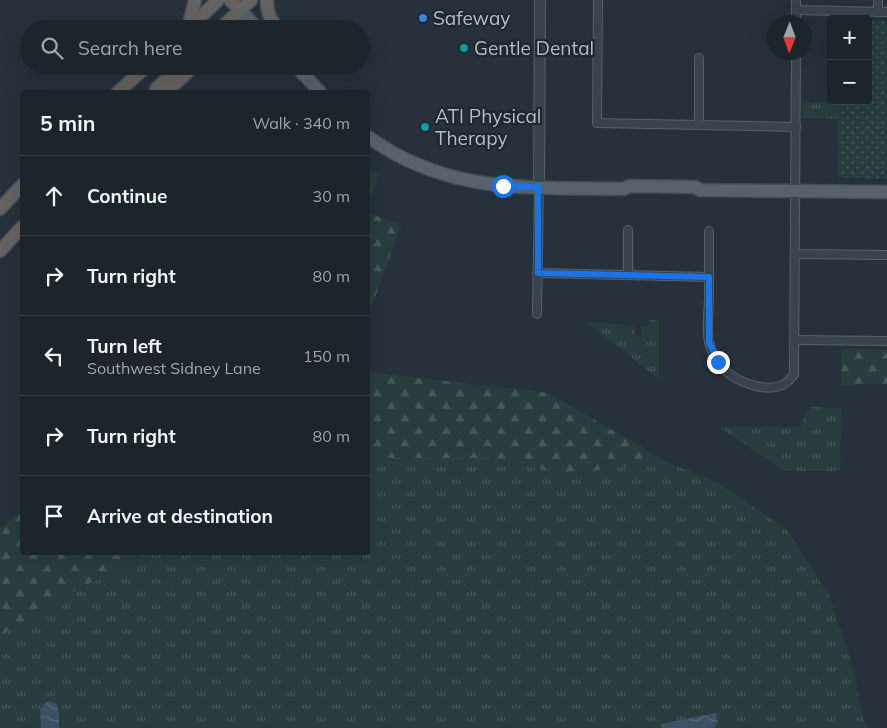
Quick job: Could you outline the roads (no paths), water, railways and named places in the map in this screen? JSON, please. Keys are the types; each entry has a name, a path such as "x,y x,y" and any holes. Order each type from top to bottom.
{"highway":[{"path":"190,20 195,0"},
{"path":"197,20 218,0"},
{"path":"230,0 240,10"},
{"path":"229,20 251,0"},
{"path":"267,0 266,7 271,20"},
{"path":"120,90 137,75"},
{"path":"154,90 170,75"},
{"path":"154,90 176,84 185,75"},
{"path":"0,209 20,187"},
{"path":"0,251 20,229"}],"main road":[{"path":"240,10 249,20"},
{"path":"306,75 318,90"},
{"path":"370,138 398,157 442,175 483,184 623,188 630,192 693,194 700,190 887,192"}],"street":[{"path":"537,314 540,0"},
{"path":"598,0 596,123 796,127"},
{"path":"796,0 796,15"},
{"path":"878,0 878,12"},
{"path":"796,10 887,12"},
{"path":"699,58 699,124"},
{"path":"709,231 709,342 718,362 737,380 751,386 780,387 789,382 794,374 796,60"},
{"path":"628,230 628,274"},
{"path":"796,254 887,255"},
{"path":"538,273 709,277"},
{"path":"794,340 887,341"}],"water":[{"path":"47,701 56,703 59,712 59,728 41,728 40,709"},
{"path":"716,713 718,723 714,728 661,728 661,724"}],"place":[{"name":"Safeway","path":"423,18"},
{"name":"Gentle Dental","path":"464,48"},
{"name":"ATI Physical Therapy","path":"425,127"}]}
